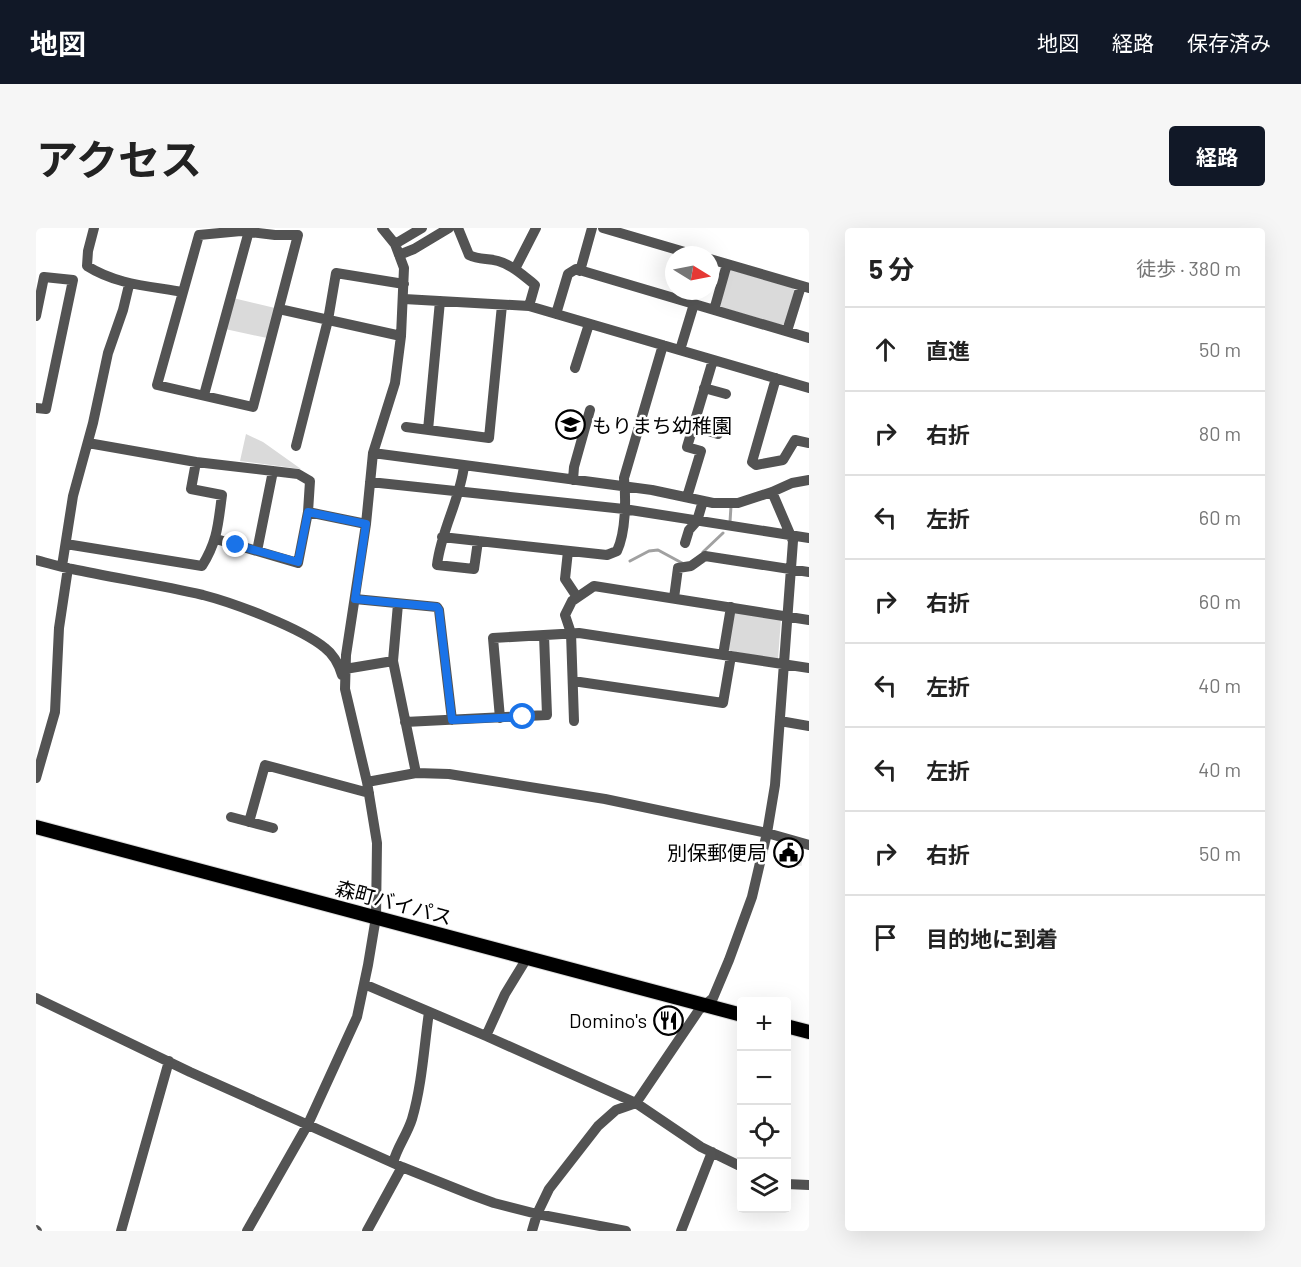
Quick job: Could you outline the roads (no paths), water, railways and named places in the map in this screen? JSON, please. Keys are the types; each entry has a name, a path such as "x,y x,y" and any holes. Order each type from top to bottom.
{"main road":[{"name":"森町バイパス","path":"36,827 527,958 709,1001 737,1012"},
{"path":"791,1027 809,1032"}],"street":[{"path":"94,228 87,266 129,285 183,292"},
{"path":"345,689 346,655 366,524 373,453 395,383 404,299 404,268 395,243 382,228"},
{"path":"395,243 422,228"},
{"path":"399,255 414,249 449,228"},
{"path":"458,228 469,255 478,260 497,261 515,269 535,285 528,306"},
{"path":"515,269 536,228"},
{"path":"580,271 592,228"},
{"path":"603,228 665,246"},
{"path":"204,395 249,231"},
{"path":"249,231 275,235 298,235 253,407 157,385 198,235 249,231"},
{"path":"719,262 805,287 787,331"},
{"path":"714,310 727,264"},
{"path":"556,314 568,274 576,269 809,338"},
{"path":"296,446 328,320 336,273 404,284"},
{"path":"36,316 44,277 73,280 46,409 36,408"},
{"path":"36,778 55,712 66,544 73,496 88,443 108,352 129,285"},
{"path":"404,299 528,306 809,388"},
{"path":"428,430 440,301"},
{"path":"680,350 694,304"},
{"path":"406,427 489,438 502,305"},
{"path":"279,309 400,336"},
{"path":"574,368 590,324"},
{"path":"442,537 607,555 615,553 620,543 624,509 624,478 663,345"},
{"path":"687,497 701,451 687,447 713,360"},
{"path":"776,378 752,462 756,465 783,460 795,440 809,443"},
{"path":"704,388 726,394"},
{"path":"573,480 574,467 590,410"},
{"path":"693,426 718,434"},
{"path":"88,443 196,462 298,474 310,481 308,512 298,562 216,539"},
{"path":"373,453 625,487 703,501 738,503 792,483 809,480"},
{"path":"66,544 202,566 216,539 222,495 191,489 196,462"},
{"path":"464,466 459,490 440,543 437,565 474,569 478,541"},
{"path":"257,551 273,471"},
{"path":"370,482 624,509 809,538"},
{"path":"532,1231 549,1189 598,1126 616,1110 636,1103 699,1010 709,1001 729,960 752,897 767,833 775,785 791,570 792,536 772,492"},
{"path":"685,543 689,530 697,521 703,501"},
{"path":"308,512 366,524"},
{"path":"568,551 565,579 577,597"},
{"path":"674,598 678,568 691,566 705,556 809,572"},
{"path":"36,560 204,596 295,630 327,649 340,666 368,787 377,843 375,917 364,984 357,1017 308,1124 247,1231"},
{"path":"574,721 571,633 565,615 572,601 594,586 809,620"},
{"path":"355,599 437,607 452,720"},
{"path":"398,604 393,661 416,773"},
{"path":"573,681 723,703 731,607"},
{"path":"500,718 493,638 579,633 809,668"},
{"path":"405,722 547,715 544,635"},
{"path":"345,669 393,661"},
{"path":"780,721 809,726"},
{"path":"249,822 265,765 368,787 416,773 449,774 604,799 809,844"},
{"path":"231,817 273,828"},
{"path":"486,1036 506,994 527,958"},
{"path":"364,984 636,1103 712,1152 737,1165"},
{"path":"36,998 169,1062 397,1165 494,1203 537,1214 626,1231"},
{"path":"367,1231 397,1165 396,1152 411,1122 417,1097 429,1012"},
{"path":"121,1231 169,1062"},
{"path":"681,1231 712,1152"},
{"path":"791,1184 809,1185"}],"waterway":[{"path":"730,522 731,506"},
{"path":"703,552 723,533"},
{"path":"630,561 649,551 658,550 682,563"}],"place":[{"name":"もりまち幼稚園","path":"571,425"},
{"name":"別保郵便局","path":"788,852"},
{"name":"Domino's","path":"668,1020"}]}
